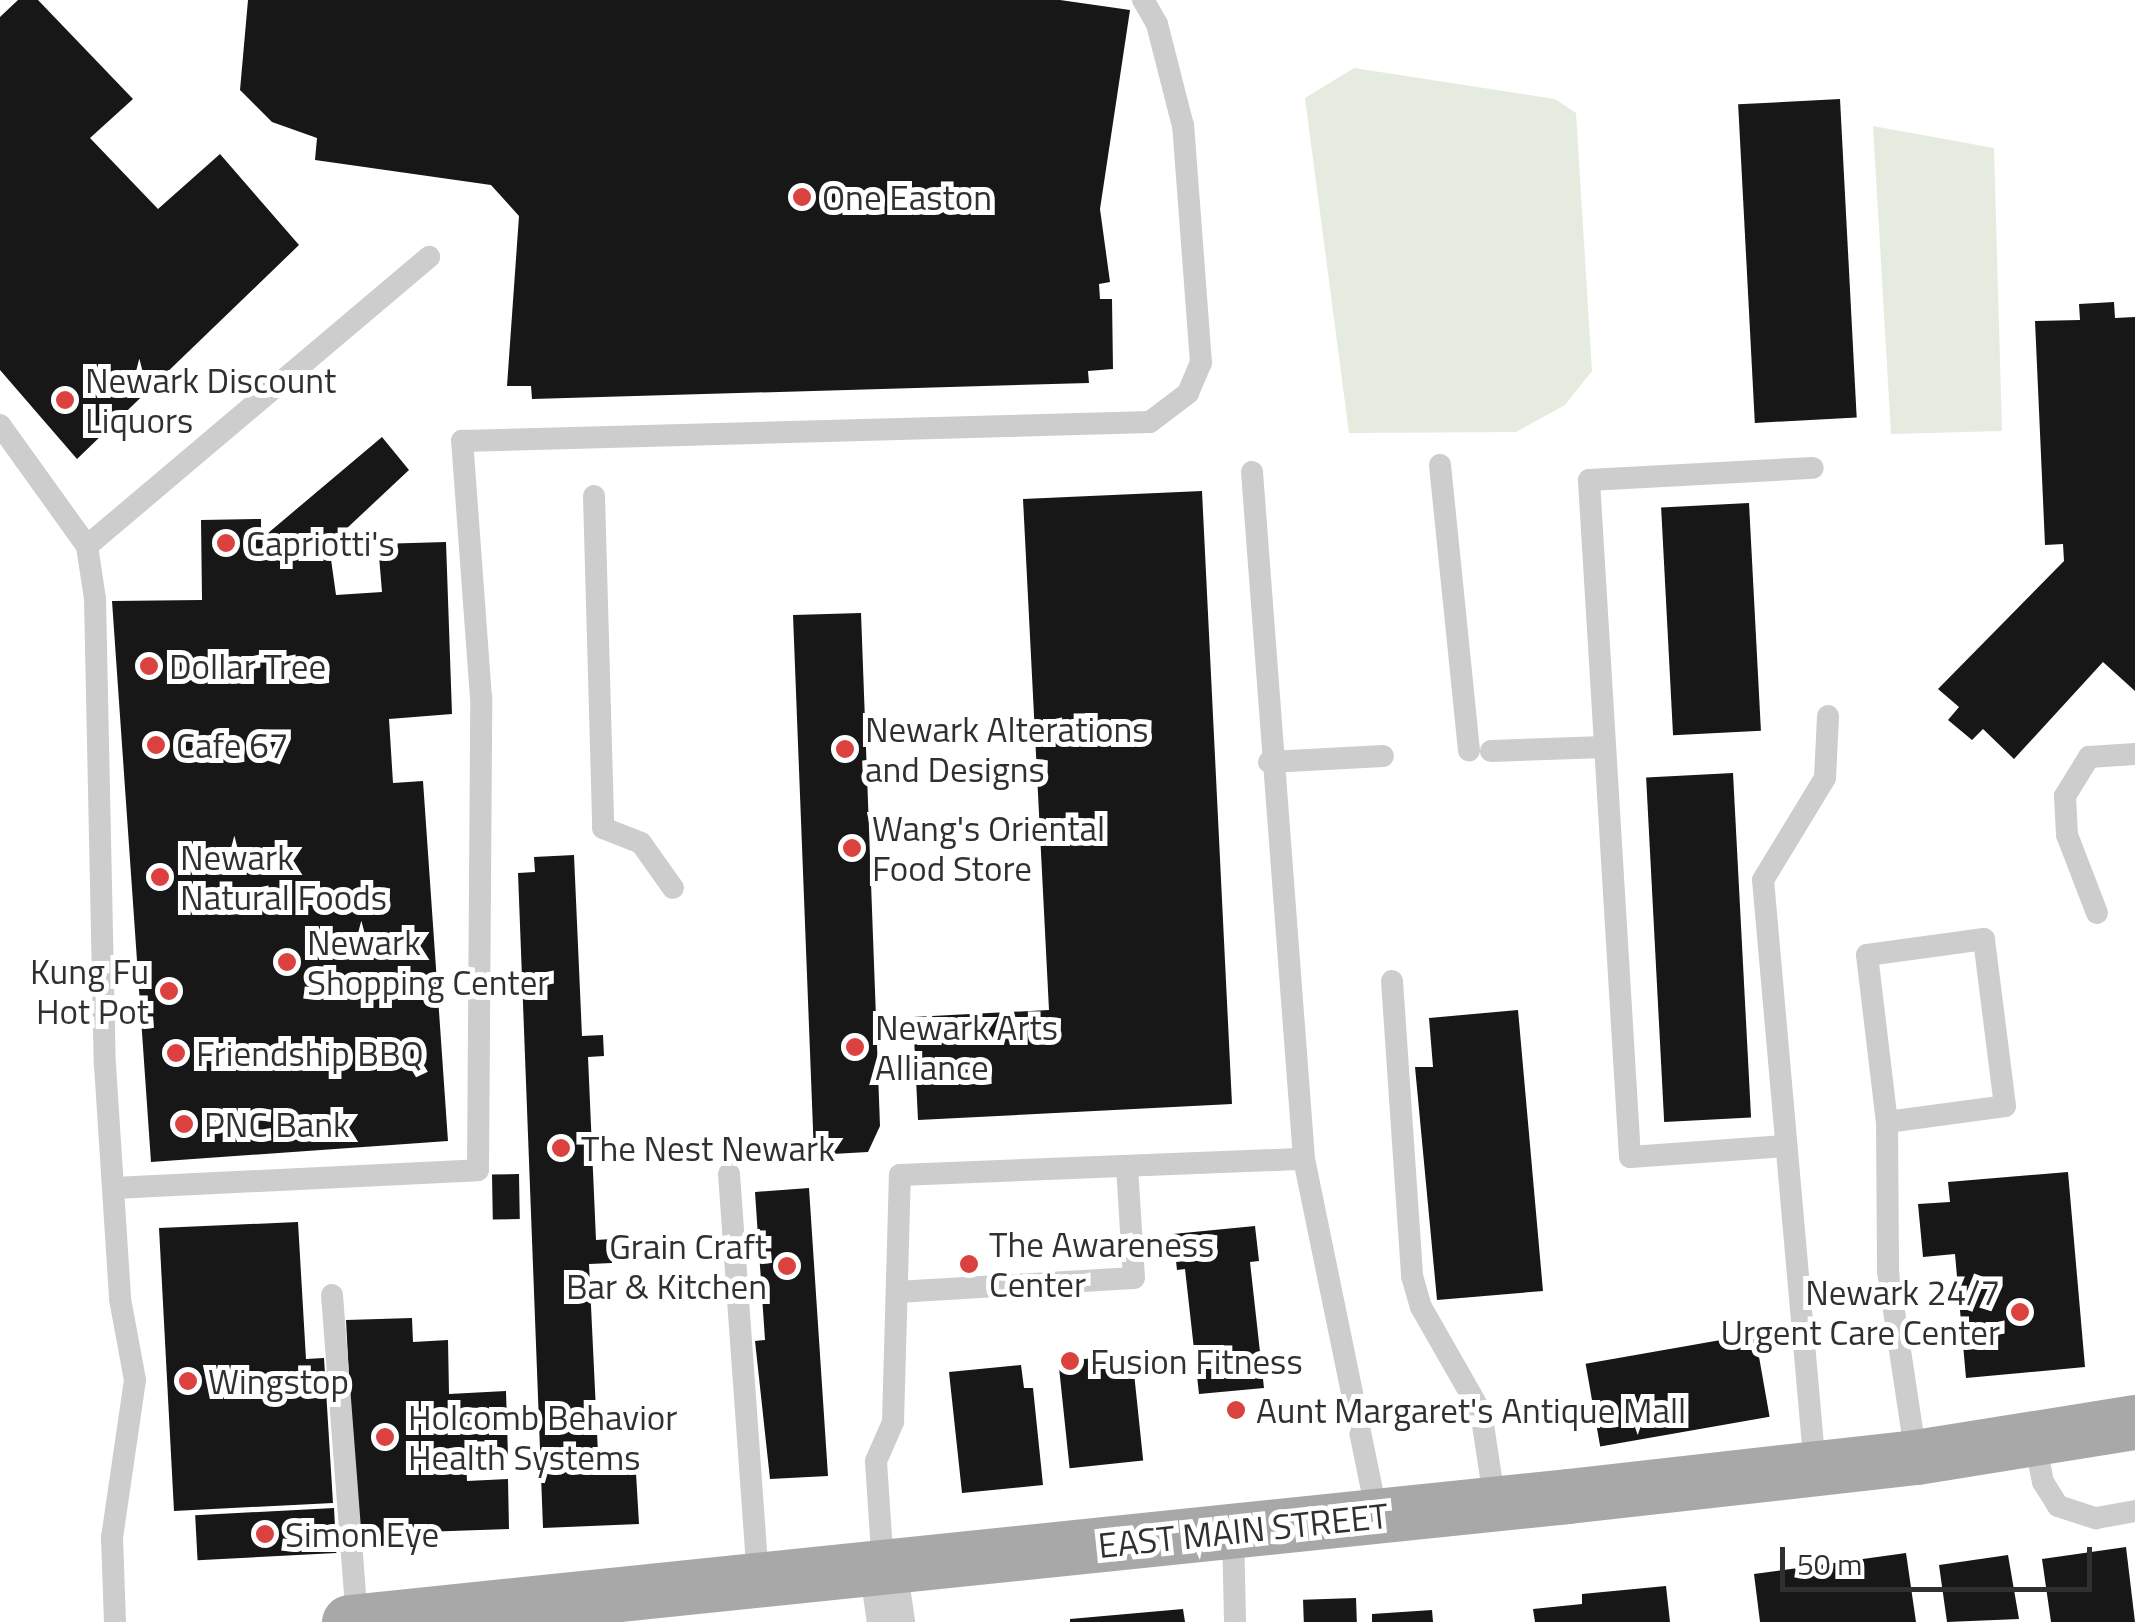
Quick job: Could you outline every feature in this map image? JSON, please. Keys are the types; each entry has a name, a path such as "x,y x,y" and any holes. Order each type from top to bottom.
{"main road":[{"name":"EAST MAIN STREET","path":"354,1622 1916,1457 2135,1422"}],"street":[{"path":"883,1566 891,1622"}],"lane":[{"path":"114,1188 478,1170 482,698 462,441 1150,422 1188,393 1201,363 1183,126 1157,24 1143,0"},
{"path":"87,546 428,257"},
{"path":"0,426 87,546 114,1188 135,1380 112,1537 115,1622"},
{"path":"1440,465 1480,751 1605,747"},
{"path":"1785,1146 1630,1157 1589,480 1813,468"},
{"path":"1252,472 1269,762 1304,1159 1377,1516"},
{"path":"594,496 603,828 641,843 673,888"},
{"path":"1815,1468 1763,880 1776,848 1809,814 1826,778 1828,716"},
{"path":"2097,913 2067,835 2065,796 2089,757 2135,754"},
{"path":"1269,762 1382,756"},
{"path":"1887,1122 2005,1106 1984,939 1867,955 1887,1122 1888,1271 1916,1457"},
{"path":"1392,981 1412,1276 1421,1307 1481,1412 1495,1504"},
{"path":"883,1566 876,1462 893,1422 900,1175 1304,1159"},
{"path":"896,1292 1134,1278 1127,1166"},
{"path":"729,1174 758,1580"},
{"path":"332,1295 354,1622"},
{"path":"2034,1437 2043,1482 2058,1506 2096,1518 2135,1511"},
{"path":"1233,1531 1235,1622"}],"shaded area":[{"path":"1354,68 1555,99 1576,113 1592,371 1565,405 1516,432 1349,433 1305,98"},
{"path":"1873,126 1994,148 2002,431 1891,434"}],"building":[{"path":"18,0 38,0 133,99 90,138 158,209 220,154 299,245 77,459 0,370 0,17"},
{"name":"One Easton","path":"248,0 1060,0 1130,10 1100,209 1110,282 1099,284 1100,299 1112,299 1113,369 1088,371 1089,383 532,399 531,386 507,386 519,216 491,185 315,160 317,138 272,122 240,90"},
{"path":"1840,99 1857,418 1755,423 1738,104"},
{"path":"2114,302 2115,318 2135,317 2135,691 2103,662 2014,759 1983,729 1972,740 1948,720 1959,707 1938,689 2064,561 2063,544 2045,545 2035,321 2080,320 2079,304"},
{"name":"Newark Shopping Center","path":"382,437 409,470 329,545 336,595 382,592 378,544 446,542 452,714 389,719 393,783 423,781 448,1141 151,1162 112,601 202,600 201,520 261,519 261,539"},
{"path":"1202,491 1232,1104 918,1120 913,1017 1049,1010 1023,499"},
{"path":"1749,503 1761,731 1673,735 1661,508"},
{"path":"861,613 880,1126 868,1152 814,1155 793,615"},
{"path":"1733,773 1751,1118 1664,1122 1646,778"},
{"name":"The Nest Newark","path":"574,855 582,1036 603,1035 604,1056 588,1057 596,1240 611,1239 612,1263 589,1264 598,1453 620,1452 621,1474 636,1473 639,1524 543,1528 518,873 535,872 534,857"},
{"path":"1518,1010 1543,1291 1437,1300 1415,1067 1433,1067 1429,1018"},
{"name":"Newark 24/7 Urgent Care Center","path":"2068,1172 2085,1367 1966,1378 1955,1254 1923,1257 1918,1204 1950,1202 1948,1182"},
{"path":"492,1174 519,1174 520,1219 493,1219"},
{"name":"Grain Craft Bar & Kitchen","path":"809,1188 828,1476 770,1479 755,1341 765,1340 755,1192"},
{"path":"298,1222 306,1359 324,1358 333,1503 174,1511 159,1228"},
{"path":"1255,1226 1259,1261 1250,1262 1264,1388 1199,1394 1185,1269 1177,1270 1173,1234"},
{"path":"412,1318 413,1342 448,1340 449,1394 506,1391 508,1457 466,1459 467,1481 508,1479 509,1529 422,1532 422,1544 358,1547 346,1320"},
{"path":"1755,1334 1770,1417 1600,1447 1586,1364"},
{"path":"1132,1354 1143,1460 1070,1468 1058,1362"},
{"path":"1021,1365 1024,1388 1033,1388 1043,1485 962,1493 949,1372"},
{"name":"Simon Eye","path":"334,1508 336,1553 198,1560 195,1515"},
{"path":"2126,1547 2135,1622 2051,1622 2042,1559"},
{"path":"1906,1553 1916,1622 1760,1622 1754,1574"},
{"path":"2008,1555 2019,1619 1947,1622 1939,1565"},
{"path":"1666,1586 1670,1622 1535,1622 1533,1609 1582,1604 1582,1594"},
{"path":"1356,1598 1357,1622 1304,1622 1303,1600"},
{"path":"1183,1609 1185,1622 1070,1622 1070,1619"},
{"path":"1432,1610 1433,1622 1372,1622 1372,1614"}],"place":[{"name":"One Easton","path":"802,197"},
{"name":"Newark Discount Liquors","path":"65,400"},
{"name":"Capriotti's","path":"226,543"},
{"name":"Dollar Tree","path":"149,666"},
{"name":"Cafe 67","path":"156,745"},
{"name":"Newark Alterations and Designs","path":"845,749"},
{"name":"Wang's Oriental Food Store","path":"852,848"},
{"name":"Newark Natural Foods","path":"160,877"},
{"name":"Newark Shopping Center","path":"287,962"},
{"name":"Kung Fu Hot Pot","path":"169,991"},
{"name":"Newark Arts Alliance","path":"855,1047"},
{"name":"Friendship BBQ","path":"176,1053"},
{"name":"PNC Bank","path":"184,1124"},
{"name":"The Nest Newark","path":"561,1148"},
{"name":"The Awareness Center","path":"969,1264"},
{"name":"Grain Craft Bar & Kitchen","path":"787,1266"},
{"name":"Newark 24/7 Urgent Care Center","path":"2020,1312"},
{"name":"Fusion Fitness","path":"1070,1361"},
{"name":"Wingstop","path":"188,1381"},
{"name":"Aunt Margaret's Antique Mall","path":"1236,1410"},
{"name":"Holcomb Behavior Health Systems","path":"385,1437"},
{"name":"Simon Eye","path":"265,1534"}]}
